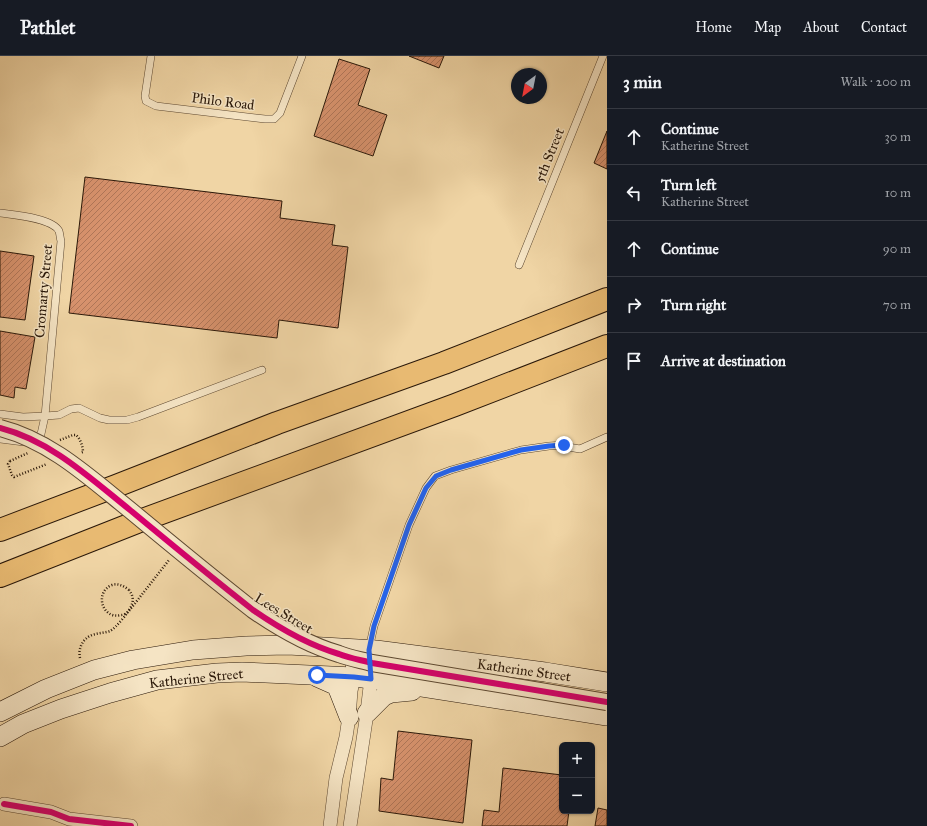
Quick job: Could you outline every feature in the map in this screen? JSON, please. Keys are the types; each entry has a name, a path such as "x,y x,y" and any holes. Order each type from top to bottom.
{"highway":[{"path":"0,530 276,423 444,363 607,300"},
{"path":"0,576 137,522 455,405 607,346"}],"main road":[{"name":"Katherine Street","path":"0,712 46,689 89,672 133,660 193,650 223,647 288,645 376,650 545,672 607,682"},
{"name":"Katherine Street","path":"0,737 23,724 61,709 157,680 217,673 242,672 362,678 607,716"},
{"path":"313,675 335,685 358,715 384,696 391,693 401,691 437,690"}],"street":[{"name":"Lees Street","path":"0,419 13,432 38,443 72,463 253,610 306,642 338,654 372,663 607,702"},
{"path":"350,649 362,678"},
{"path":"350,826 358,715 362,678 369,650"},
{"path":"358,715 350,698 362,678"},
{"path":"330,826 336,778 346,737 358,715"},
{"path":"4,804 51,812 69,819 130,826"}],"lane":[{"name":"Philo Road","path":"151,56 145,96 146,101 156,106 274,119 280,113 302,56"},
{"name":"5th Street","path":"519,264 603,56"},
{"name":"Cromarty Street","path":"0,213 36,219 51,224 59,231 61,241 45,416"},
{"path":"0,423 0,419 23,416 59,415 71,409 79,408 105,419 118,421 127,420 262,370"},
{"path":"0,440 31,443 41,434 45,416"},
{"path":"369,650 374,626 409,525 426,488 436,476 451,470 521,450 564,445 568,448 580,450 607,437"}],"path":[{"path":"10,461 8,464 14,477 50,462"},
{"path":"89,672 81,660 80,655 82,644 85,639 112,630 118,624 129,609 132,605 133,600 132,594 129,590 120,584 109,586 102,594 102,604 107,612 116,616 121,615 129,611 170,559"}],"building":[{"path":"409,56 444,56 439,68"},
{"path":"339,59 370,69 358,105 387,115 373,156 314,136"},
{"path":"607,131 607,169 594,163"},
{"path":"85,177 282,201 280,218 335,225 332,245 348,247 338,328 279,320 277,338 69,313"},
{"path":"0,251 34,256 25,320 0,317"},
{"path":"0,331 35,337 26,389 15,387 14,398 0,395"},
{"path":"398,731 472,740 463,823 379,811 381,778 393,780"},
{"path":"503,768 559,775 559,814 569,814 567,826 482,826 484,810 499,812"},
{"path":"598,808 607,810 607,826 595,826"}],"cycle path":[{"path":"0,428 19,434 36,442 53,451 85,473 253,610 283,629 316,646 372,663 607,702"},
{"path":"4,804 51,812 69,819 131,826"}],"route":[{"path":"317,675 371,679 369,650 374,626 409,525 426,488 436,476 451,470 521,450 564,445"}]}
